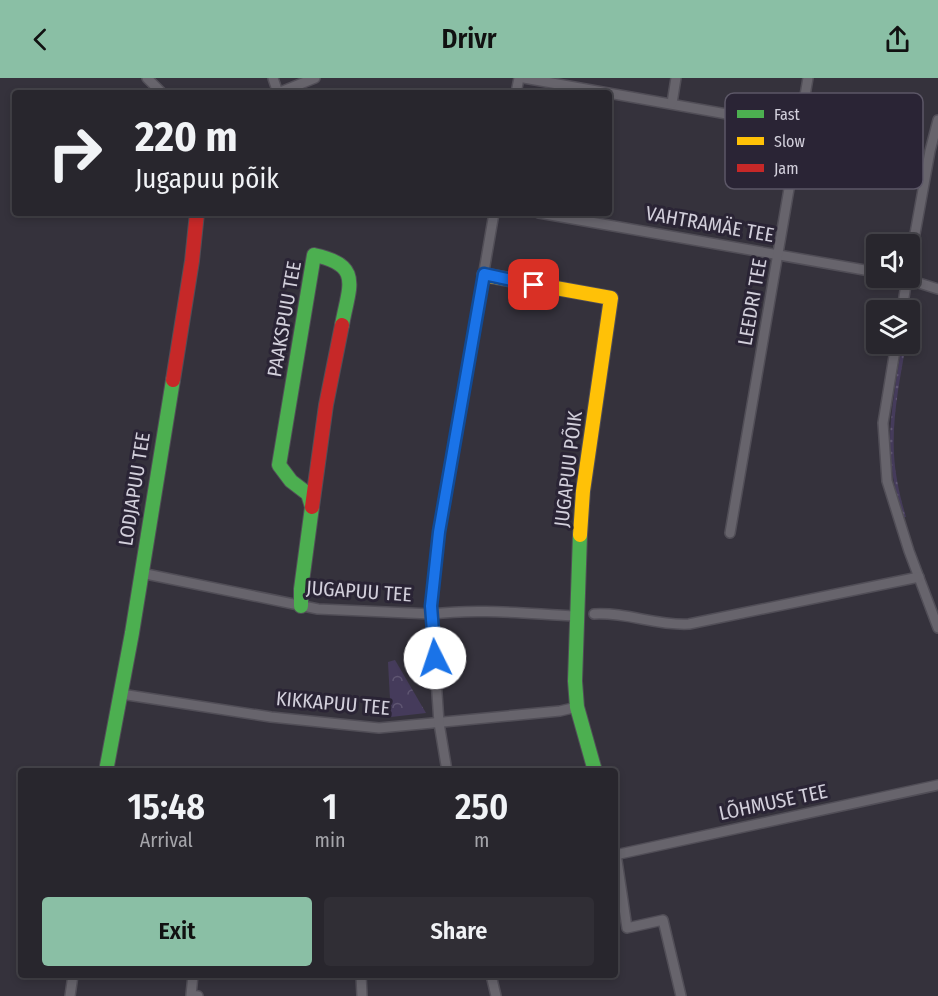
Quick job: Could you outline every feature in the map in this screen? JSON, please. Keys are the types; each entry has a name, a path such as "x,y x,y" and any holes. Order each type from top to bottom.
{"street":[{"path":"147,78 159,90"},
{"path":"285,90 315,78"},
{"path":"524,78 592,90"},
{"path":"672,104 676,78"},
{"name":"LEEDRI TEE","path":"806,93 808,78"},
{"path":"612,93 725,114"},
{"path":"916,234 934,152 938,120"},
{"name":"LEEDRI TEE","path":"730,533 789,189"},
{"name":"LODJAPUU TEE","path":"107,768 121,694 192,261 197,216"},
{"path":"447,768 440,723 432,614 439,532 494,216"},
{"name":"VAHTRAMÄE TEE","path":"556,216 866,270"},
{"name":"PAAKSPUU TEE","path":"301,606 301,589 326,405 349,288 349,276 344,266 337,260 314,255 279,465 291,481 308,494 312,507"},
{"name":"JUGAPUU PÕIK","path":"484,274 611,298 583,491 578,555 575,681 578,707 594,768"},
{"path":"920,284 938,290"},
{"path":"894,354 883,423 887,481 918,577 938,628"},
{"name":"JUGAPUU TEE","path":"141,573 318,609 432,614 502,612 576,616"},
{"path":"594,614 611,613 673,626 918,577"},
{"name":"KIKKAPUU TEE","path":"121,694 272,717 379,728 560,711 578,707"},
{"name":"LÕHMUSE TEE","path":"618,854 938,785"},
{"path":"618,873 627,928 663,920 681,996"},
{"path":"70,996 73,978"},
{"path":"193,978 191,995 198,996"},
{"path":"361,978 362,996"},
{"path":"492,978 496,996"}],"green space":[{"path":"900,354 904,354 895,412 894,454 898,486 906,517 902,517 891,463 892,407"},
{"path":"395,660 426,713 391,717 388,662"}],"traffic: fast":[{"path":"301,606 301,589 312,507 308,494 291,481 279,465 314,255 330,259 346,271 349,288 342,325"},
{"path":"107,768 132,633 173,380"},
{"path":"580,535 575,681 577,707 594,768"}],"traffic: slow":[{"path":"484,275 611,298 583,491 580,535"}],"traffic: jam":[{"path":"173,380 197,216"},
{"path":"312,507 326,405 342,325"}],"route":[{"path":"435,658 431,606 439,532 484,274 534,285"}]}
